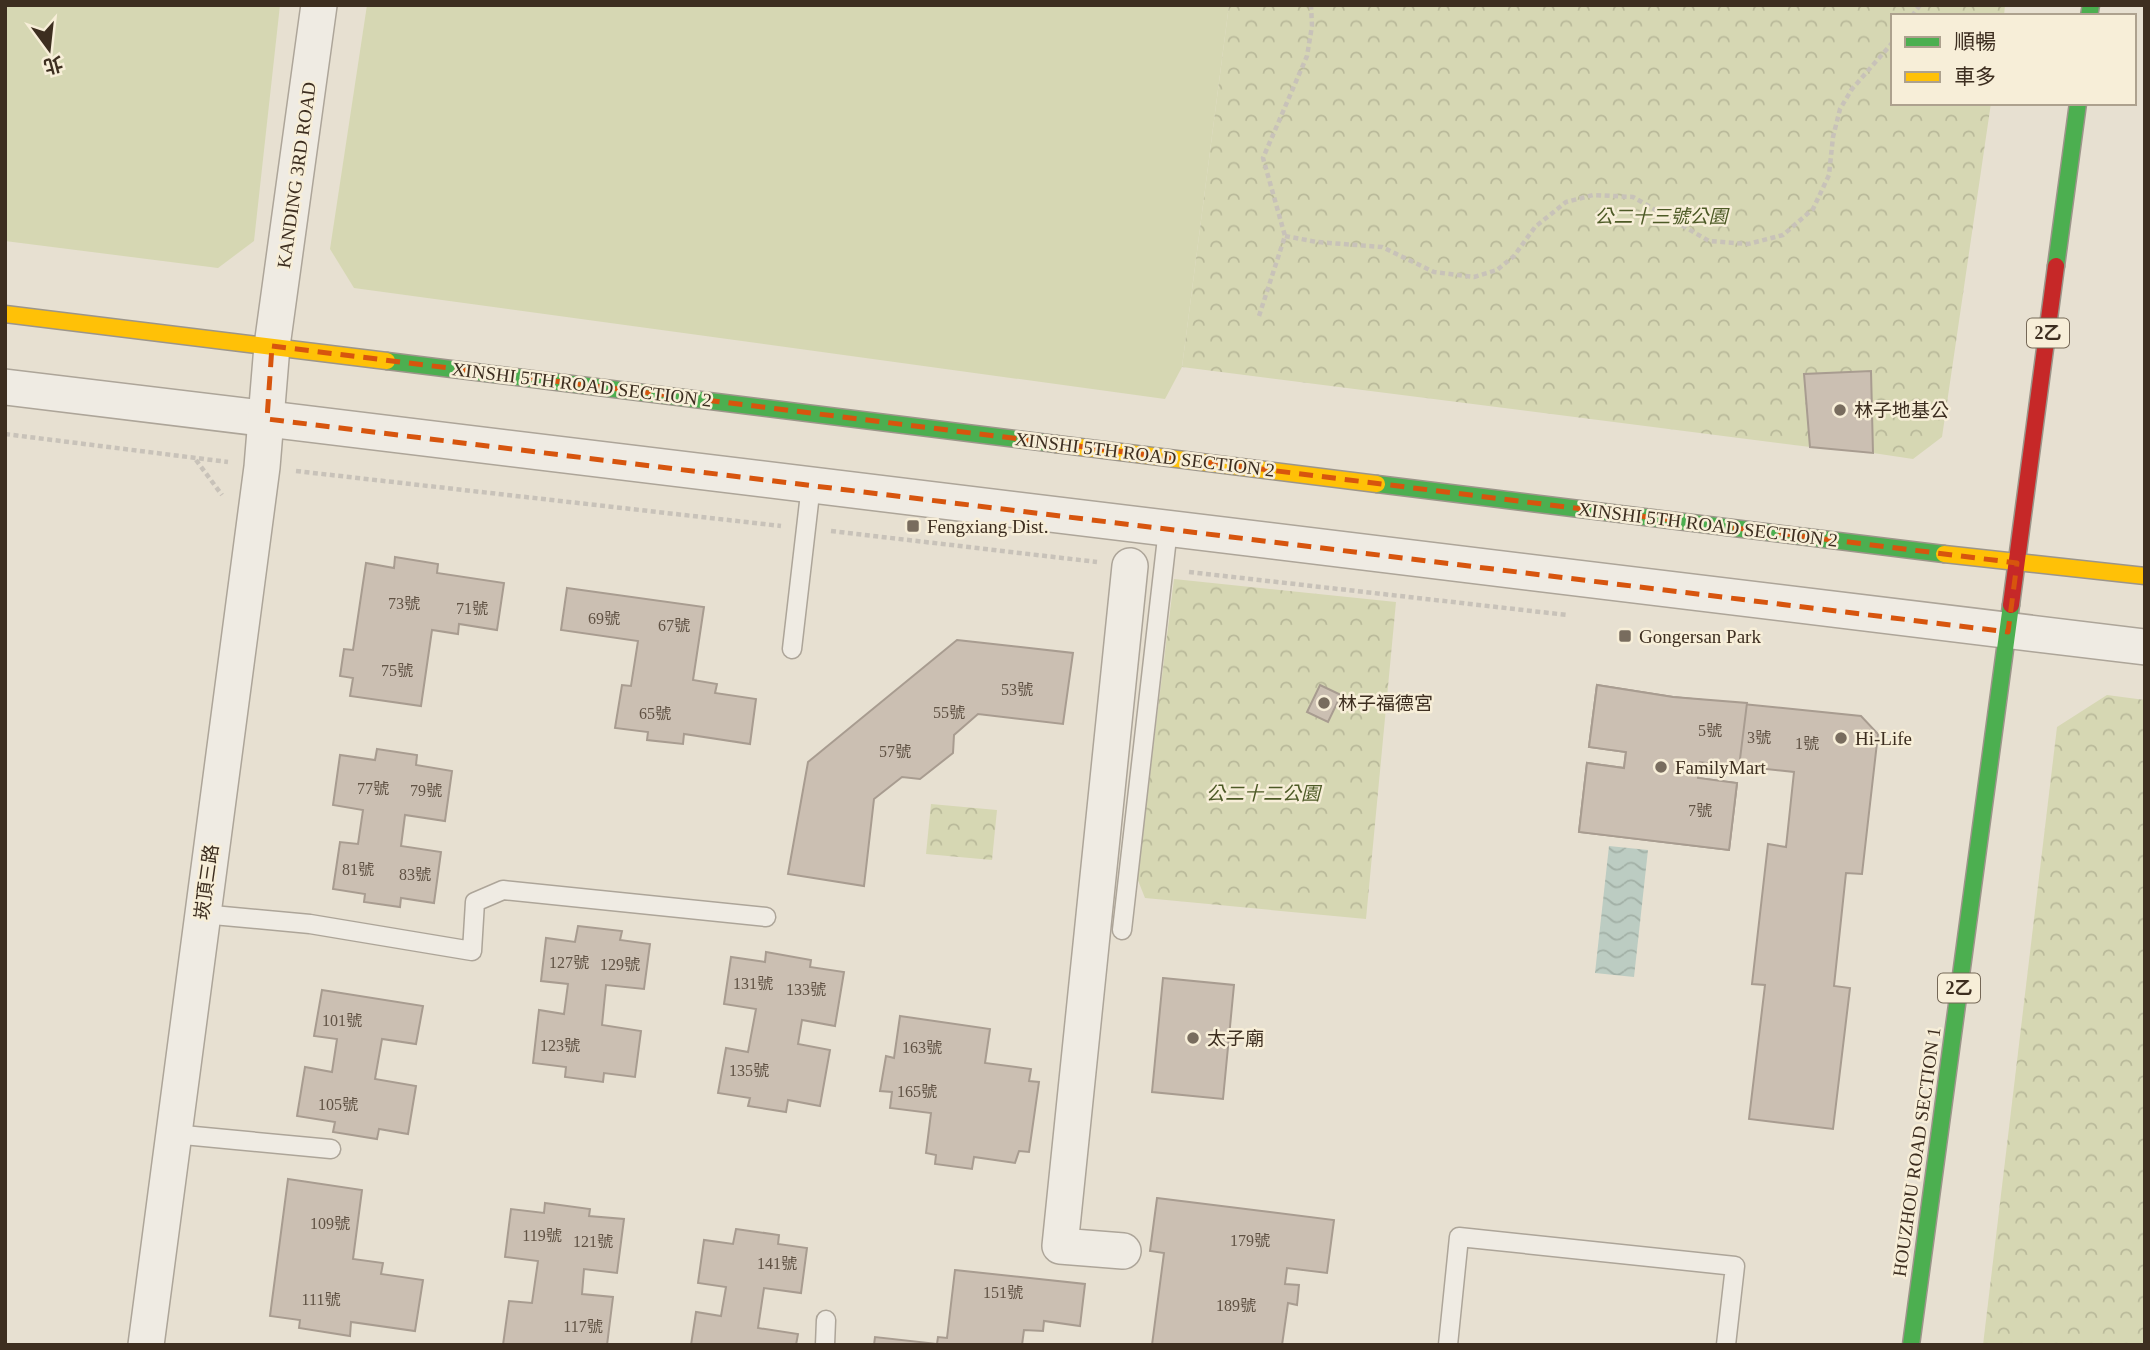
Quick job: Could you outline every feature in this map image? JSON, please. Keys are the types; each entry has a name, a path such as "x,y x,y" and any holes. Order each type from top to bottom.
{"street":[{"name":"KANDING 3RD ROAD","path":"267,419 272,346 319,5"},
{"name":"2乙","path":"2008,632 2078,105"},
{"name":"XINSHI 5TH ROAD SECTION 2","path":"5,314 2017,563 2145,576"},
{"path":"5,387 2145,647"},
{"name":"崁頂三路","path":"146,1345 267,419"},
{"path":"1123,1251 1060,1246 1130,566"},
{"name":"HOUZHOU ROAD SECTION 1","path":"1911,1345 2008,632"}],"lane":[{"path":"792,649 810,485"},
{"path":"1122,930 1168,529"},
{"path":"202,914 310,924 472,951 475,902 503,890 766,917"},
{"path":"173,1134 331,1149"},
{"path":"1447,1345 1459,1237 1735,1266 1727,1345"},
{"path":"825,1345 826,1320"}],"path":[{"path":"1259,316 1285,236 1263,158 1307,56 1312,26 1311,5"},
{"path":"1285,236 1317,242 1382,247 1434,272 1474,277 1497,270 1514,256 1535,227 1566,202 1593,194 1633,197 1709,241 1748,244 1783,235 1813,209 1829,175 1833,137 1840,109 1852,89 1891,44"}],"highlighted area":[{"path":"272,346 1911,549 2017,563 2008,632 267,419"}],"green space":[{"path":"5,5 280,5 254,241 218,268 5,241"},
{"path":"367,5 1229,5 1182,367 1165,399 354,288 330,249"},
{"name":"公二十三號公園","path":"1229,5 2005,5 2004,14 1891,14 1891,105 1991,105 1942,437 1913,459 1873,453 1871,371 1805,374 1810,447 1182,367"},
{"name":"公二十二公園","path":"1174,579 1396,602 1366,919 1145,898 1137,878"},
{"path":"2107,695 2145,700 2145,1345 1983,1345 2057,727"},
{"path":"931,804 997,810 992,860 926,854"}],"water":[{"path":"1609,846 1648,850 1634,977 1595,973"}],"building":[{"name":"林子地基公","path":"1871,371 1873,453 1810,447 1804,374"},
{"path":"395,557 438,564 437,573 504,583 497,630 459,624 458,634 432,630 421,706 350,696 353,678 340,676 344,649 353,650 366,563 394,568"},
{"path":"567,588 704,607 693,680 717,684 715,693 756,699 750,744 684,734 683,744 647,740 648,732 615,728 622,685 631,686 638,641 561,630"},
{"path":"957,640 1073,653 1063,724 978,714 954,735 953,753 920,779 902,777 874,799 864,886 788,874 808,762"},
{"name":"林子福德宮","path":"1320,685 1341,695 1328,722 1307,712"},
{"path":"1597,685 1673,697 1861,716 1878,734 1862,874 1846,873 1834,986 1850,988 1833,1129 1749,1119 1765,985 1752,984 1768,844 1786,847 1794,772 1700,762 1698,778 1737,783 1729,850 1579,832 1587,763 1624,768 1626,752 1589,747"},
{"name":"FamilyMart","path":"1597,685 1673,697 1747,703 1739,767 1700,762 1698,778 1737,783 1729,850 1579,832 1587,763 1624,768 1626,752 1589,747"},
{"path":"377,749 417,755 416,765 452,771 445,821 405,815 401,846 441,852 434,903 401,898 400,907 364,902 365,894 333,889 340,842 358,844 363,810 333,805 340,755 375,760"},
{"path":"578,926 622,931 620,940 650,944 644,989 606,985 602,1025 641,1031 635,1077 604,1073 603,1082 565,1077 566,1067 533,1063 539,1010 564,1014 568,984 541,981 546,938 575,942"},
{"path":"766,952 811,960 810,967 844,972 835,1026 802,1020 798,1044 830,1050 820,1106 788,1100 786,1112 748,1106 750,1098 718,1093 726,1048 748,1052 756,1009 724,1004 731,957 765,962"},
{"name":"太子廟","path":"1163,978 1234,985 1223,1099 1152,1092"},
{"path":"322,990 423,1006 416,1044 382,1039 375,1079 416,1086 408,1134 379,1129 377,1139 333,1132 335,1122 297,1116 305,1067 332,1072 337,1039 314,1036"},
{"path":"900,1016 990,1029 985,1063 1031,1069 1029,1081 1039,1082 1029,1152 1019,1151 1015,1163 974,1157 972,1169 935,1164 936,1155 926,1153 931,1113 890,1108 892,1092 880,1091 886,1056 894,1058"},
{"path":"288,1179 362,1190 353,1259 383,1263 381,1274 423,1280 415,1331 351,1322 350,1336 299,1328 300,1320 270,1316"},
{"path":"1157,1198 1334,1220 1327,1273 1287,1268 1285,1284 1299,1285 1297,1305 1288,1303 1282,1345 1152,1345 1164,1253 1150,1251"},
{"path":"545,1203 590,1209 589,1216 624,1219 617,1273 584,1269 582,1294 613,1297 607,1345 503,1345 509,1301 532,1303 538,1261 505,1257 511,1209 544,1213"},
{"path":"736,1229 779,1235 778,1244 807,1248 801,1293 764,1288 758,1328 798,1334 796,1345 691,1345 696,1312 721,1316 726,1287 698,1283 704,1240 733,1244"},
{"path":"955,1270 1085,1284 1080,1326 1044,1321 1043,1331 1024,1330 1022,1345 874,1345 875,1337 937,1344 938,1337 947,1338"}],"traffic: fast":[{"path":"2089,14 2091,5"},
{"path":"2056,266 2078,105"},
{"path":"387,361 1056,444"},
{"path":"1377,484 1944,554"},
{"path":"1911,1345 2011,605"}],"traffic: slow":[{"path":"5,314 387,361"},
{"path":"1056,444 1377,484"},
{"path":"1944,554 2145,576"}],"traffic: jam":[{"path":"2011,605 2056,266"}],"place":[{"name":"林子地基公","path":"1840,410"},
{"name":"Fengxiang Dist.","path":"913,526"},
{"name":"Gongersan Park","path":"1625,636"},
{"name":"林子福德宮","path":"1324,703"},
{"name":"Hi-Life","path":"1841,738"},
{"name":"FamilyMart","path":"1661,767"},
{"name":"太子廟","path":"1193,1038"}]}
